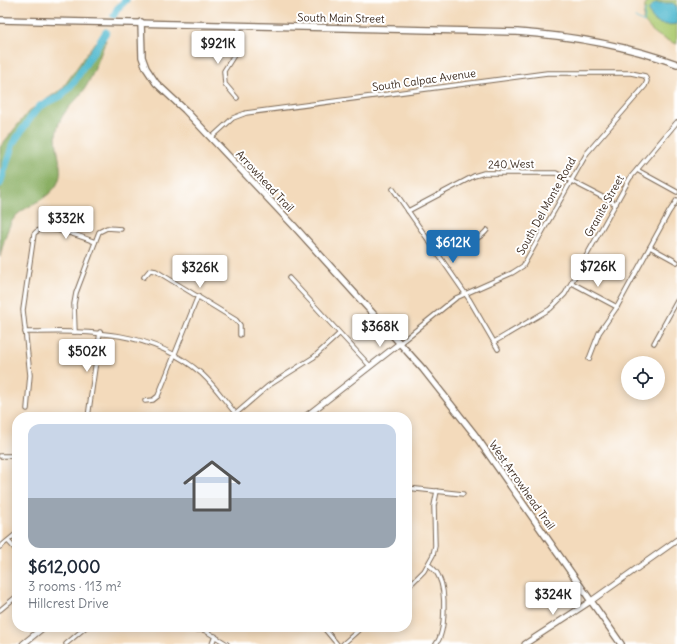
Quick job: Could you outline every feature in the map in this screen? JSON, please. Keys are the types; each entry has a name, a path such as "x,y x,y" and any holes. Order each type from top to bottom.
{"main road":[{"name":"South Main Street","path":"0,20 141,22 544,34 611,44 677,64"},
{"name":"Arrowhead Trail","path":"141,22 141,50 146,68 156,83 211,138 294,226 400,343"},
{"name":"West Arrowhead Trail","path":"400,343 433,381 475,435 621,644"}],"street":[{"path":"238,98 225,84 224,71 238,49 239,25"},
{"name":"South Calpac Avenue","path":"211,138 233,118 246,113 547,73 631,73 642,75 646,79"},
{"name":"South Del Monte Road","path":"316,412 444,306 465,293 512,273 523,266 592,146 645,86 646,79"},
{"name":"Granite Street","path":"494,342 550,309 562,299 637,170 677,122"},
{"path":"637,170 677,192"},
{"name":"240 West","path":"408,211 481,173 553,172 616,204"},
{"path":"393,189 465,293 498,349"},
{"path":"589,359 599,333 617,307 677,200"},
{"path":"27,409 30,375 25,332 24,294 34,234 36,230 42,229 62,231 95,242"},
{"path":"75,332 74,304 76,293 95,242 103,229 121,229"},
{"path":"438,254 445,249 481,236 486,230"},
{"path":"650,247 677,262"},
{"path":"144,277 150,270 156,271 198,296 236,320 240,324 240,335"},
{"path":"289,278 370,366"},
{"path":"572,283 617,307"},
{"path":"145,401 153,400 158,396 198,296"},
{"path":"654,343 677,301"},
{"path":"25,332 100,332 138,340 174,356 202,374 231,412"},
{"path":"89,412 100,332"},
{"path":"239,412 268,386 314,357 339,334"},
{"path":"0,456 12,456"},
{"path":"412,488 463,494"},
{"path":"412,583 429,565 434,546 434,506 437,491"},
{"path":"0,547 12,537"},
{"path":"525,644 591,601 677,540"},
{"path":"8,541 12,545"},
{"path":"429,565 437,573 441,584 443,627 437,644"},
{"path":"0,610 12,600"},
{"path":"26,643 38,632"},
{"path":"66,644 80,632"},
{"path":"208,632 227,644"},
{"path":"327,632 337,644"},
{"path":"343,644 356,632"},
{"path":"212,644 216,636"}],"green space":[{"path":"646,0 677,0 677,44 658,35 650,29 643,20"},
{"path":"106,40 95,69 84,91 62,116 59,123 56,137 60,166 59,180 52,191 15,217 6,233 0,257 0,147 29,111 62,89 95,42"}],"water":[{"path":"655,3 673,3 677,7 677,24 667,25 655,21 650,14 649,9"}],"waterway":[{"path":"114,15 117,9 126,0"},
{"path":"635,18 644,23 645,10 649,10"},
{"path":"0,184 13,143 40,106 61,96 74,82 106,32"}]}
